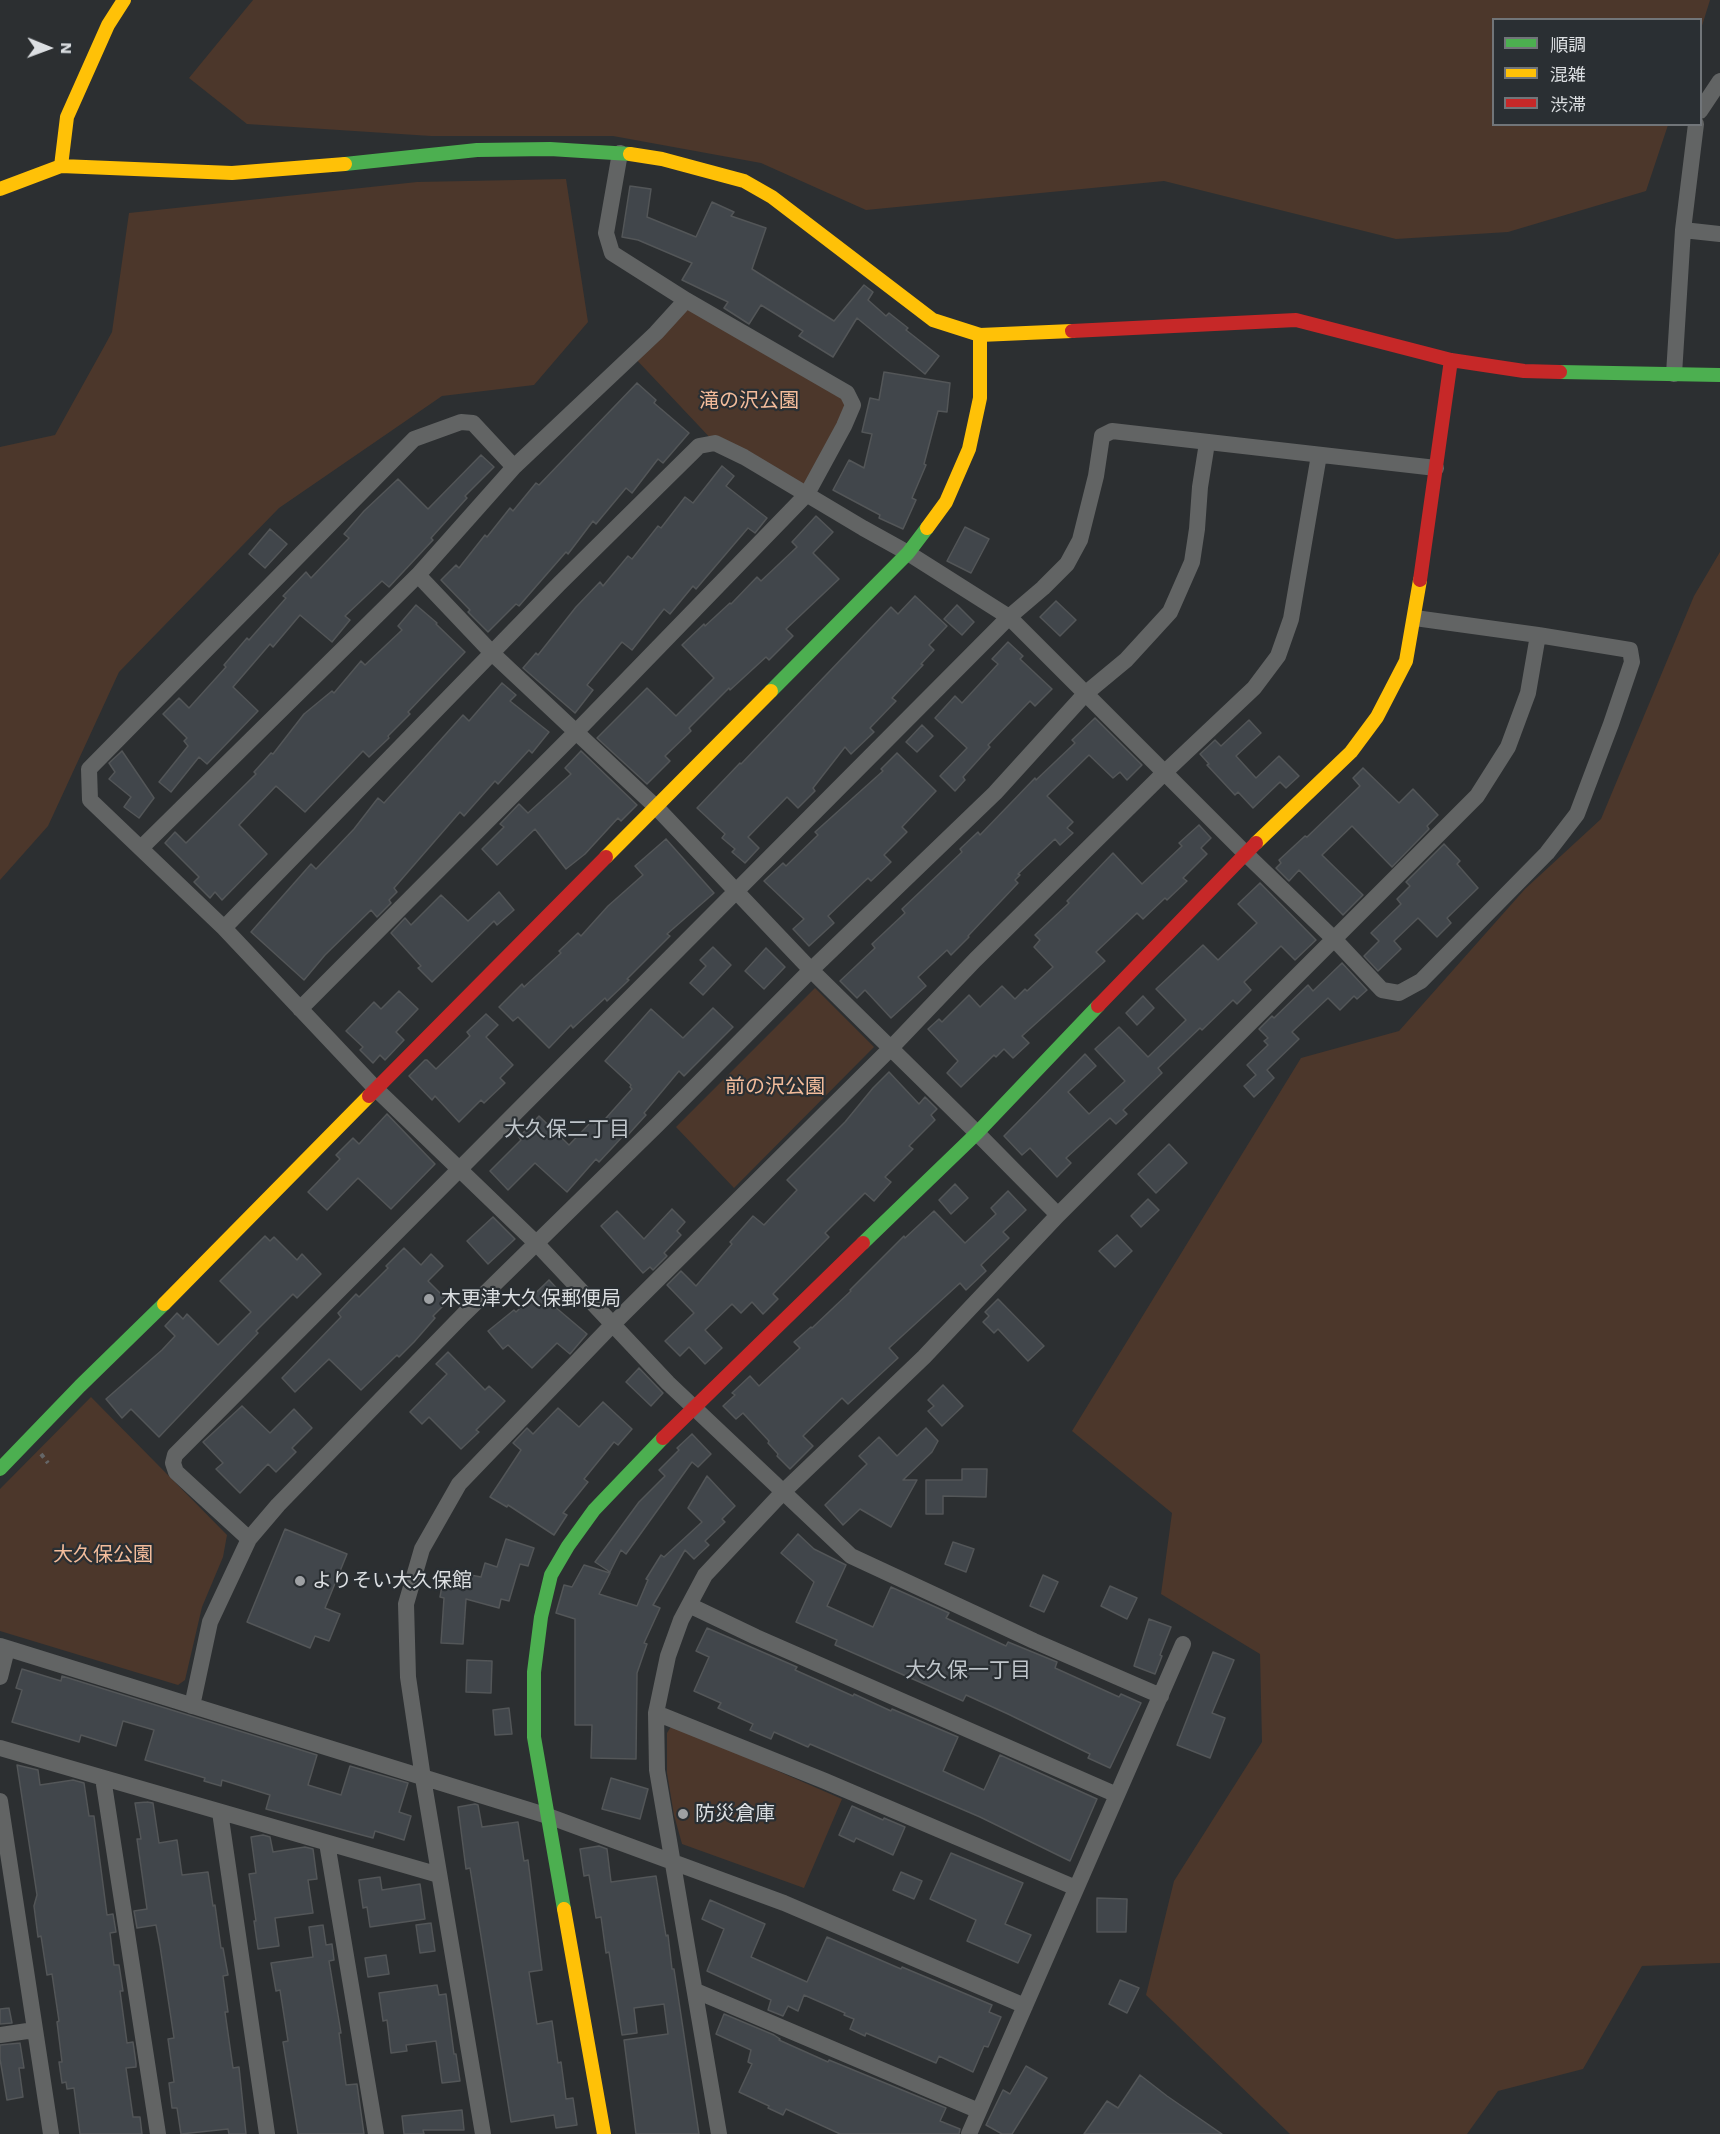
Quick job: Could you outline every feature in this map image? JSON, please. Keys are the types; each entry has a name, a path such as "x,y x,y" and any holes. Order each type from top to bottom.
{"street":[{"path":"61,166 67,117 108,25 124,0"},
{"path":"1702,109 1720,81"},
{"path":"1674,374 1683,230 1696,126"},
{"path":"0,189 61,166 232,173 477,150 550,149 620,153 662,159 744,181 772,196 933,320 980,334 1296,320 1451,360 1524,371 1720,375"},
{"path":"300,1009 576,732 807,494 853,405 847,393 686,300 612,252 606,233 620,153"},
{"path":"1683,230 1720,234"},
{"path":"141,848 418,575 514,467 656,333 686,300"},
{"path":"0,1469 908,553 946,502 969,449 980,398 980,334"},
{"path":"604,2134 534,1737 534,1671 541,1617 551,1575 568,1546 594,1510 693,1407 978,1133 1245,854 1352,752 1377,717 1406,660 1415,618 1451,360"},
{"path":"514,467 473,423 461,422 414,439 89,769 90,800 224,928 376,1089 537,1244 612,1325 693,1407 850,1556 1034,1641 1161,1696"},
{"path":"249,1539 176,1472 173,1462 175,1455 1009,617 1067,564 1080,540 1096,476 1102,436 1112,430 1207,443 1436,468"},
{"path":"224,928 699,446 715,443 744,457 908,553 1009,617 1245,854 1335,940 1382,990 1399,993 1421,981 1547,853 1576,814 1632,662 1630,650 1415,618"},
{"path":"192,1706 210,1622 249,1539 294,1488 463,1315 811,970 994,793 1085,694 1126,660 1170,612 1192,562 1207,443"},
{"path":"483,2134 408,1677 406,1604 422,1549 459,1484 612,1325 891,1048 975,960 1164,773 1254,688 1278,656 1291,619 1319,455"},
{"path":"418,575 493,654 657,808 811,970 978,1133 1058,1215"},
{"path":"724,2132 696,1991 657,1770 656,1713 668,1656 681,1620 705,1575 783,1492 924,1357 1058,1215 1477,796 1508,747 1528,693 1538,635"},
{"path":"689,1605 756,1637 1117,1796"},
{"path":"969,2134 1183,1644"},
{"path":"0,1677 4,1648 548,1816 784,1903 1025,2006"},
{"path":"656,1713 825,1781 1076,1888"},
{"path":"0,1748 439,1875"},
{"path":"103,1778 158,2134"},
{"path":"0,1801 51,2134"},
{"path":"220,1812 267,2134"},
{"path":"327,1843 376,2134"},
{"path":"696,1991 979,2110"},
{"path":"0,2036 34,2030"}],"green space":[{"path":"253,0 1710,0 1702,26 1702,18 1492,18 1492,126 1668,126 1646,191 1508,232 1396,239 1164,181 866,210 761,163 613,136 431,136 247,124 189,78"},
{"path":"566,179 588,322 534,385 442,396 279,508 119,672 48,826 0,880 0,447 55,435 105,345 112,332 129,213 417,182"},
{"name":"滝の沢公園","path":"686,300 853,405 807,494 715,443 632,355"},
{"path":"1720,552 1720,1963 1642,1966 1583,2069 1498,2091 1467,2134 1290,2134 1146,1995 1174,1881 1262,1742 1260,1654 1161,1594 1172,1513 1072,1431 1301,1058 1399,1031 1525,889 1601,819 1694,596"},
{"name":"前の沢公園","path":"815,988 874,1047 734,1188 676,1127"},
{"name":"大久保公園","path":"91,1397 227,1535 223,1557 202,1607 185,1680 178,1685 0,1631 0,1489"},
{"path":"672,1725 842,1799 804,1888 682,1844 674,1815 667,1773 667,1733"}],"building":[{"path":"630,186 651,189 647,217 696,237 712,202 734,212 731,216 766,228 752,269 834,321 864,285 873,292 868,300 886,316 889,313 908,328 906,330 939,356 925,374 857,318 833,357 799,336 803,331 761,305 749,324 724,308 728,302 682,280 692,263 638,240 622,237"},
{"path":"884,372 950,383 947,412 938,411 924,464 926,465 912,498 916,500 903,529 879,518 880,515 833,490 849,460 864,468 872,434 862,432 870,398 879,400"},
{"path":"637,383 656,400 654,403 689,433 663,463 658,459 632,493 626,488 596,524 593,521 568,554 566,552 519,606 516,604 488,632 441,580 456,565 459,568 510,508 513,511 536,483 539,485"},
{"path":"481,455 494,467 465,496 467,498 431,538 433,540 389,587 382,581 345,616 350,620 332,642 300,615 273,647 270,644 233,687 258,711 207,764 199,757 171,792 159,782 188,746 184,741 187,738 163,714 179,698 189,708 226,667 224,665 247,638 249,640 286,598 283,596 306,572 311,578 349,538 344,534 364,511 398,479 428,509"},
{"path":"722,466 734,476 726,486 767,518 755,533 748,528 696,589 693,586 670,614 664,609 632,650 622,642 587,685 593,690 575,713 523,668 536,653 538,655 576,607 600,582 603,586 628,556 632,559 658,526 661,528 685,497 693,503"},
{"path":"816,516 833,532 813,553 839,579 786,629 793,636 769,660 766,657 730,690 729,688 689,728 691,731 665,756 670,761 647,784 597,738 647,688 676,716 714,678 682,645 704,624 705,626 731,604 757,577 761,581 797,547 792,542"},
{"path":"965,527 989,539 971,573 947,561"},
{"path":"270,529 287,544 265,568 249,554"},
{"path":"915,596 947,626 929,645 934,650 892,698 896,701 870,728 874,732 851,754 845,747 813,788 815,791 798,808 787,797 748,837 759,848 745,863 732,852 735,849 722,838 725,834 697,808 891,607 898,614"},
{"path":"1056,601 1076,620 1060,636 1040,617"},
{"path":"416,605 465,652 408,712 410,714 388,736 389,738 369,757 363,751 305,812 276,786 239,825 267,854 222,900 215,892 210,898 194,882 199,877 165,843 175,832 186,843 256,774 254,772 271,753 273,754 304,714 332,691 334,693 361,661 365,665 402,630 398,626"},
{"path":"957,605 974,622 962,635 944,619"},
{"path":"1008,642 1023,656 1020,659 1052,689 1035,706 1030,701 988,745 990,747 963,777 965,780 955,791 940,776 967,748 935,718 955,696 962,703 998,664 992,659"},
{"path":"502,683 516,695 510,701 549,732 532,753 529,750 498,784 495,781 464,816 460,812 394,888 397,892 389,900 391,903 377,917 371,910 325,955 304,980 251,932 311,864 316,869 354,829 378,798 384,803 463,715 469,721"},
{"path":"1095,718 1142,765 1127,780 1120,772 1113,778 1089,755 1047,796 1073,822 1067,828 1073,833 1060,845 1055,839 1018,874 1020,875 1015,880 1018,883 969,937 951,955 947,950 918,977 926,986 891,1018 865,990 857,998 840,981 875,948 872,944 905,913 902,909 962,852 960,849 978,832 980,835 1035,778 1036,780 1075,743 1072,740"},
{"path":"1249,720 1261,733 1236,756 1256,778 1279,756 1299,776 1286,788 1280,782 1253,808 1238,792 1235,795 1207,765 1209,764 1200,754 1215,740 1221,746"},
{"path":"922,725 933,736 917,752 906,742"},
{"path":"122,751 154,798 139,818 124,807 131,797 109,779 115,772 109,763"},
{"path":"581,751 637,805 621,821 618,818 585,854 566,869 535,829 497,865 482,849 504,827 500,824 519,804 528,813 571,774 565,768"},
{"path":"897,753 936,791 902,827 907,832 884,855 891,862 871,881 868,878 828,916 834,923 809,946 793,929 804,919 764,881 783,863 786,866 818,835 815,832 883,771 881,769"},
{"path":"1363,768 1399,803 1413,789 1438,815 1427,826 1429,829 1392,867 1352,826 1322,855 1363,895 1343,915 1299,870 1289,881 1276,868 1281,863 1279,860 1305,836 1307,837 1360,786 1353,778"},
{"path":"1199,825 1211,838 1201,848 1207,854 1183,878 1187,881 1143,919 1137,913 1096,952 1105,961 1022,1036 1029,1043 1013,1058 1004,1049 996,1057 994,1055 961,1087 947,1073 958,1061 928,1029 939,1019 942,1022 969,995 980,1007 1002,986 1015,999 1053,967 1034,947 1040,940 1035,935 1069,903 1067,901 1113,853 1142,884 1182,846 1179,843"},
{"path":"666,839 714,893 667,934 670,936 607,1001 605,998 573,1028 571,1025 549,1048 518,1017 513,1021 499,1007 522,984 524,987 561,953 559,951 578,933 581,936 608,906 643,875 635,866"},
{"path":"1444,844 1460,861 1457,864 1478,888 1447,918 1451,923 1437,937 1418,918 1394,941 1401,949 1378,971 1364,956 1379,941 1371,933 1401,904 1397,899 1410,886 1406,882"},
{"path":"1260,883 1316,940 1295,960 1281,946 1244,982 1251,990 1237,1004 1233,1000 1158,1068 1162,1073 1123,1110 1127,1114 1116,1124 1110,1118 1066,1158 1071,1163 1057,1177 1030,1148 1022,1155 1004,1136 1085,1054 1096,1066 1068,1092 1089,1114 1125,1081 1095,1049 1119,1027 1148,1057 1186,1020 1156,989 1203,945 1218,960 1257,923 1238,904"},
{"path":"499,892 514,910 497,925 494,921 432,982 418,968 421,966 391,933 405,918 411,925 441,895 468,921"},
{"path":"713,947 731,965 703,995 690,983 706,966 700,960"},
{"path":"766,948 785,967 764,989 745,971"},
{"path":"1342,963 1367,990 1357,999 1354,996 1340,1010 1328,998 1292,1032 1299,1039 1267,1070 1274,1078 1254,1097 1244,1086 1256,1075 1247,1065 1268,1045 1264,1041 1268,1038 1259,1029 1272,1016 1274,1018 1308,985 1313,991"},
{"path":"399,991 418,1009 396,1032 404,1040 385,1060 380,1055 373,1063 360,1050 363,1047 346,1031 374,1002 381,1009"},
{"path":"1143,996 1154,1008 1137,1025 1126,1013"},
{"path":"713,1008 733,1027 684,1076 679,1071 627,1136 625,1134 599,1162 596,1159 567,1192 535,1163 508,1190 490,1171 521,1140 519,1137 539,1116 569,1145 592,1121 598,1127 632,1089 631,1085 605,1061 651,1009 683,1038"},
{"path":"486,1014 498,1025 486,1037 513,1065 500,1078 505,1083 484,1103 481,1100 459,1122 435,1096 432,1100 409,1076 425,1060 436,1069 470,1036 467,1032"},
{"path":"889,1072 919,1104 925,1097 937,1109 931,1115 935,1120 909,1146 913,1149 885,1177 891,1182 874,1201 865,1193 825,1233 829,1237 773,1294 778,1299 763,1314 752,1302 741,1313 732,1304 705,1330 722,1348 705,1364 689,1347 680,1356 665,1341 694,1313 667,1285 681,1271 696,1286 753,1216 764,1225 797,1190 787,1180 845,1122"},
{"path":"387,1114 435,1164 391,1209 358,1178 327,1210 308,1192 340,1159 336,1155 353,1138 359,1144"},
{"path":"1169,1144 1187,1163 1156,1193 1138,1174"},
{"path":"955,1184 968,1198 951,1214 939,1200"},
{"path":"1008,1191 1026,1210 1003,1232 1009,1238 981,1265 986,1271 966,1290 960,1283 889,1348 898,1358 848,1404 842,1398 803,1436 813,1446 790,1469 777,1456 778,1454 768,1443 769,1441 743,1413 736,1419 723,1406 735,1395 732,1393 750,1376 759,1386 800,1348 794,1342 851,1291 904,1236 905,1238 934,1211 965,1243 996,1214 991,1208"},
{"path":"1148,1199 1159,1210 1141,1227 1131,1216"},
{"path":"672,1209 685,1222 677,1231 681,1235 664,1253 667,1256 653,1270 650,1267 643,1273 601,1226 617,1211 644,1239"},
{"path":"493,1217 515,1239 488,1264 467,1241"},
{"path":"1117,1235 1132,1251 1115,1267 1099,1251"},
{"path":"265,1236 270,1241 274,1237 297,1260 302,1254 321,1274 297,1298 293,1294 256,1331 258,1333 159,1437 131,1409 122,1418 106,1399 175,1336 165,1326 177,1313 183,1319 187,1314 218,1345 251,1312 220,1281"},
{"path":"404,1248 421,1265 431,1254 443,1266 428,1281 448,1301 433,1316 435,1318 414,1342 361,1390 329,1359 295,1392 282,1378 341,1317 338,1313 356,1294 359,1297"},
{"path":"549,1280 564,1296 554,1306 587,1334 570,1354 557,1343 532,1368 508,1345 503,1349 488,1331 514,1310 516,1312"},
{"path":"998,1299 1044,1346 1028,1361 998,1329 994,1333 983,1322 989,1316 985,1312"},
{"path":"448,1352 485,1390 489,1386 505,1401 461,1449 429,1417 422,1424 410,1412 447,1374 436,1364"},
{"path":"639,1368 663,1393 651,1406 626,1382"},
{"path":"943,1385 963,1406 942,1426 928,1411 934,1406 928,1400"},
{"path":"603,1402 632,1429 618,1445 614,1442 584,1479 588,1482 563,1513 567,1515 554,1535 508,1505 507,1507 490,1497 521,1450 513,1443 527,1428 533,1434 558,1408 579,1427"},
{"path":"242,1406 270,1433 294,1409 312,1428 292,1448 296,1452 276,1472 268,1464 240,1493 216,1469 223,1463 203,1442"},
{"path":"926,1428 938,1441 932,1452 903,1480 917,1480 891,1527 860,1509 843,1525 825,1505 867,1464 859,1456 879,1437 897,1456"},
{"path":"692,1434 711,1454 698,1467 692,1462 626,1554 621,1550 610,1572 595,1562 639,1502 665,1476 659,1470"},
{"path":"962,1469 987,1469 986,1497 943,1496 943,1514 926,1514 926,1480 962,1480"},
{"path":"707,1476 735,1506 722,1519 725,1522 705,1541 709,1545 694,1559 685,1550 653,1605 660,1608 644,1643 647,1644 637,1673 636,1759 591,1758 592,1725 575,1725 575,1619 556,1613 564,1585 572,1587 584,1565 610,1573 599,1594 637,1606 648,1580 646,1579 661,1555 664,1557 702,1522 688,1508"},
{"name":"よりそい大久保館","path":"285,1529 347,1554 325,1608 340,1614 329,1641 315,1636 310,1648 247,1622"},
{"path":"798,1534 814,1549 846,1565 827,1606 873,1627 891,1587 949,1613 946,1618 1006,1646 1008,1642 1057,1662 1055,1668 1119,1697 1121,1694 1141,1703 1110,1768 1088,1758 1090,1754 1008,1714 966,1695 963,1701 835,1645 837,1640 796,1622 814,1582 781,1553"},
{"path":"506,1539 534,1548 528,1566 520,1564 509,1601 501,1599 499,1608 466,1599 463,1644 441,1643 444,1598 440,1597 445,1570 481,1577 485,1563 497,1567"},
{"path":"953,1542 974,1549 966,1572 945,1564"},
{"path":"1043,1575 1058,1582 1044,1612 1030,1606"},
{"path":"1110,1586 1137,1598 1127,1619 1101,1606"},
{"path":"1149,1619 1171,1627 1155,1674 1134,1666"},
{"path":"707,1628 797,1667 795,1670 853,1696 854,1694 958,1737 943,1771 984,1790 1000,1755 1097,1799 1070,1861 980,1817 810,1744 808,1747 774,1732 771,1739 750,1730 753,1724 718,1708 721,1703 694,1691 709,1657 696,1651"},
{"path":"1213,1652 1234,1660 1212,1713 1225,1718 1210,1758 1177,1745"},
{"path":"467,1660 492,1661 491,1693 466,1692"},
{"path":"22,1669 61,1681 62,1676 317,1755 308,1785 341,1795 350,1766 408,1783 399,1812 411,1816 404,1840 375,1831 373,1838 266,1809 270,1795 222,1780 221,1786 204,1781 205,1778 145,1760 154,1730 123,1721 116,1746 81,1735 79,1742 12,1722 22,1690 16,1688"},
{"path":"509,1708 512,1734 495,1735 493,1710"},
{"path":"17,1765 38,1770 40,1785 73,1780 84,1783 89,1816 94,1816 107,1915 113,1914 116,1932 110,1933 114,1965 119,1965 127,2043 133,2042 136,2063 136,2067 126,2068 133,2117 140,2117 142,2134 80,2134 74,2088 67,2089 66,2082 62,2083 57,2022 59,2021 52,1974 47,1975 41,1936 38,1937 34,1906 37,1895"},
{"path":"611,1778 648,1789 640,1819 602,1809"},
{"path":"135,1803 153,1803 159,1843 177,1840 182,1875 208,1872 228,1975 223,1976 228,2012 225,2012 233,2068 239,2067 246,2134 229,2134 228,2129 181,2134 177,2108 172,2108 169,2083 174,2082 168,2039 174,2038 156,1925 137,1928 134,1911 147,1909 137,1839 141,1839"},
{"path":"478,1805 482,1827 518,1822 524,1861 528,1860 542,1970 529,1972 537,2024 552,2021 566,2099 573,2098 577,2125 556,2128 554,2115 511,2122 470,1868 466,1869 458,1807"},
{"path":"852,1806 905,1827 893,1855 856,1838 854,1842 839,1835"},
{"path":"263,1835 270,1837 273,1852 305,1847 313,1849 317,1879 308,1880 313,1913 275,1918 279,1946 258,1949 249,1874 256,1873 251,1837"},
{"path":"599,1846 607,1849 611,1882 656,1876 666,1936 668,1935 672,1969 674,1969 699,2134 636,2134 624,2040 668,2034 664,2004 634,2008 637,2033 622,2035 609,1952 606,1953 601,1917 596,1918 589,1875 584,1876 580,1849"},
{"path":"951,1853 1023,1883 1005,1924 1031,1935 1018,1963 967,1941 976,1920 930,1899"},
{"path":"901,1872 922,1881 914,1899 893,1890"},
{"path":"380,1877 382,1890 420,1884 425,1919 370,1927 367,1907 363,1908 359,1880"},
{"path":"1097,1898 1127,1899 1126,1932 1097,1932"},
{"path":"710,1900 765,1924 751,1957 807,1982 827,1937 992,2005 989,2012 1001,2017 988,2047 984,2046 973,2072 939,2056 936,2063 866,2033 865,2036 850,2029 854,2019 804,1995 798,2011 788,2006 783,2016 768,2010 771,2000 707,1971 724,1929 702,1919"},
{"path":"431,1923 435,1951 420,1953 416,1925"},
{"path":"323,1925 326,1945 332,1944 334,1960 329,1961 341,2033 339,2033 346,2085 357,2084 364,2134 298,2134 283,2042 288,2041 280,1990 276,1991 271,1963 313,1957 309,1927"},
{"path":"386,1955 389,1974 368,1977 365,1958"},
{"path":"1120,1980 1139,1988 1127,2013 1109,2004"},
{"path":"437,1985 439,1995 446,1994 460,2081 442,2083 436,2041 406,2045 407,2051 391,2053 387,2020 383,2021 379,1993"},
{"path":"9,2008 12,2023 0,2024 0,2009"},
{"path":"724,2014 774,2035 779,2040 828,2062 829,2060 946,2108 940,2121 960,2129 959,2134 840,2134 786,2109 783,2115 768,2108 769,2106 739,2092 752,2064 748,2062 751,2050 716,2034"},
{"path":"20,2043 24,2068 19,2068 23,2097 7,2100 0,2045"},
{"path":"1026,2066 1047,2078 1012,2134 1002,2134 986,2125 1003,2090 1010,2094"},
{"path":"1140,2075 1222,2134 1084,2134 1107,2101 1118,2108"},
{"path":"462,2110 464,2130 423,2130 424,2134 404,2134 402,2116"}],"traffic: fast":[{"path":"345,164 477,150 550,149 630,154"},
{"path":"1560,372 1720,375"},
{"path":"771,691 908,553 927,528"},
{"path":"863,1243 977,1133 1098,1006"},
{"path":"0,1469 164,1304"},
{"path":"564,1909 534,1737 534,1672 541,1617 551,1575 568,1546 594,1510 663,1438"}],"traffic: slow":[{"path":"61,166 67,117 108,25 124,0"},
{"path":"630,154 662,159 744,181 772,197 933,320 980,335 1072,331"},
{"path":"0,189 61,166 232,173 345,164"},
{"path":"927,528 946,502 969,449 980,398 980,335"},
{"path":"1256,843 1351,752 1377,717 1406,661 1420,580"},
{"path":"606,857 771,691"},
{"path":"164,1304 369,1096"},
{"path":"564,1909 604,2134"}],"traffic: jam":[{"path":"1072,331 1296,320 1451,360 1524,371 1560,372"},
{"path":"1420,580 1451,360"},
{"path":"1098,1006 1256,843"},
{"path":"369,1096 606,857"},
{"path":"663,1438 863,1243"}],"place":[{"name":"木更津大久保郵便局","path":"429,1299"},
{"name":"よりそい大久保館","path":"300,1581"},
{"name":"防災倉庫","path":"683,1814"}],"district":[{"name":"大久保二丁目","path":"567,1130"},
{"name":"大久保一丁目","path":"968,1671"}]}
